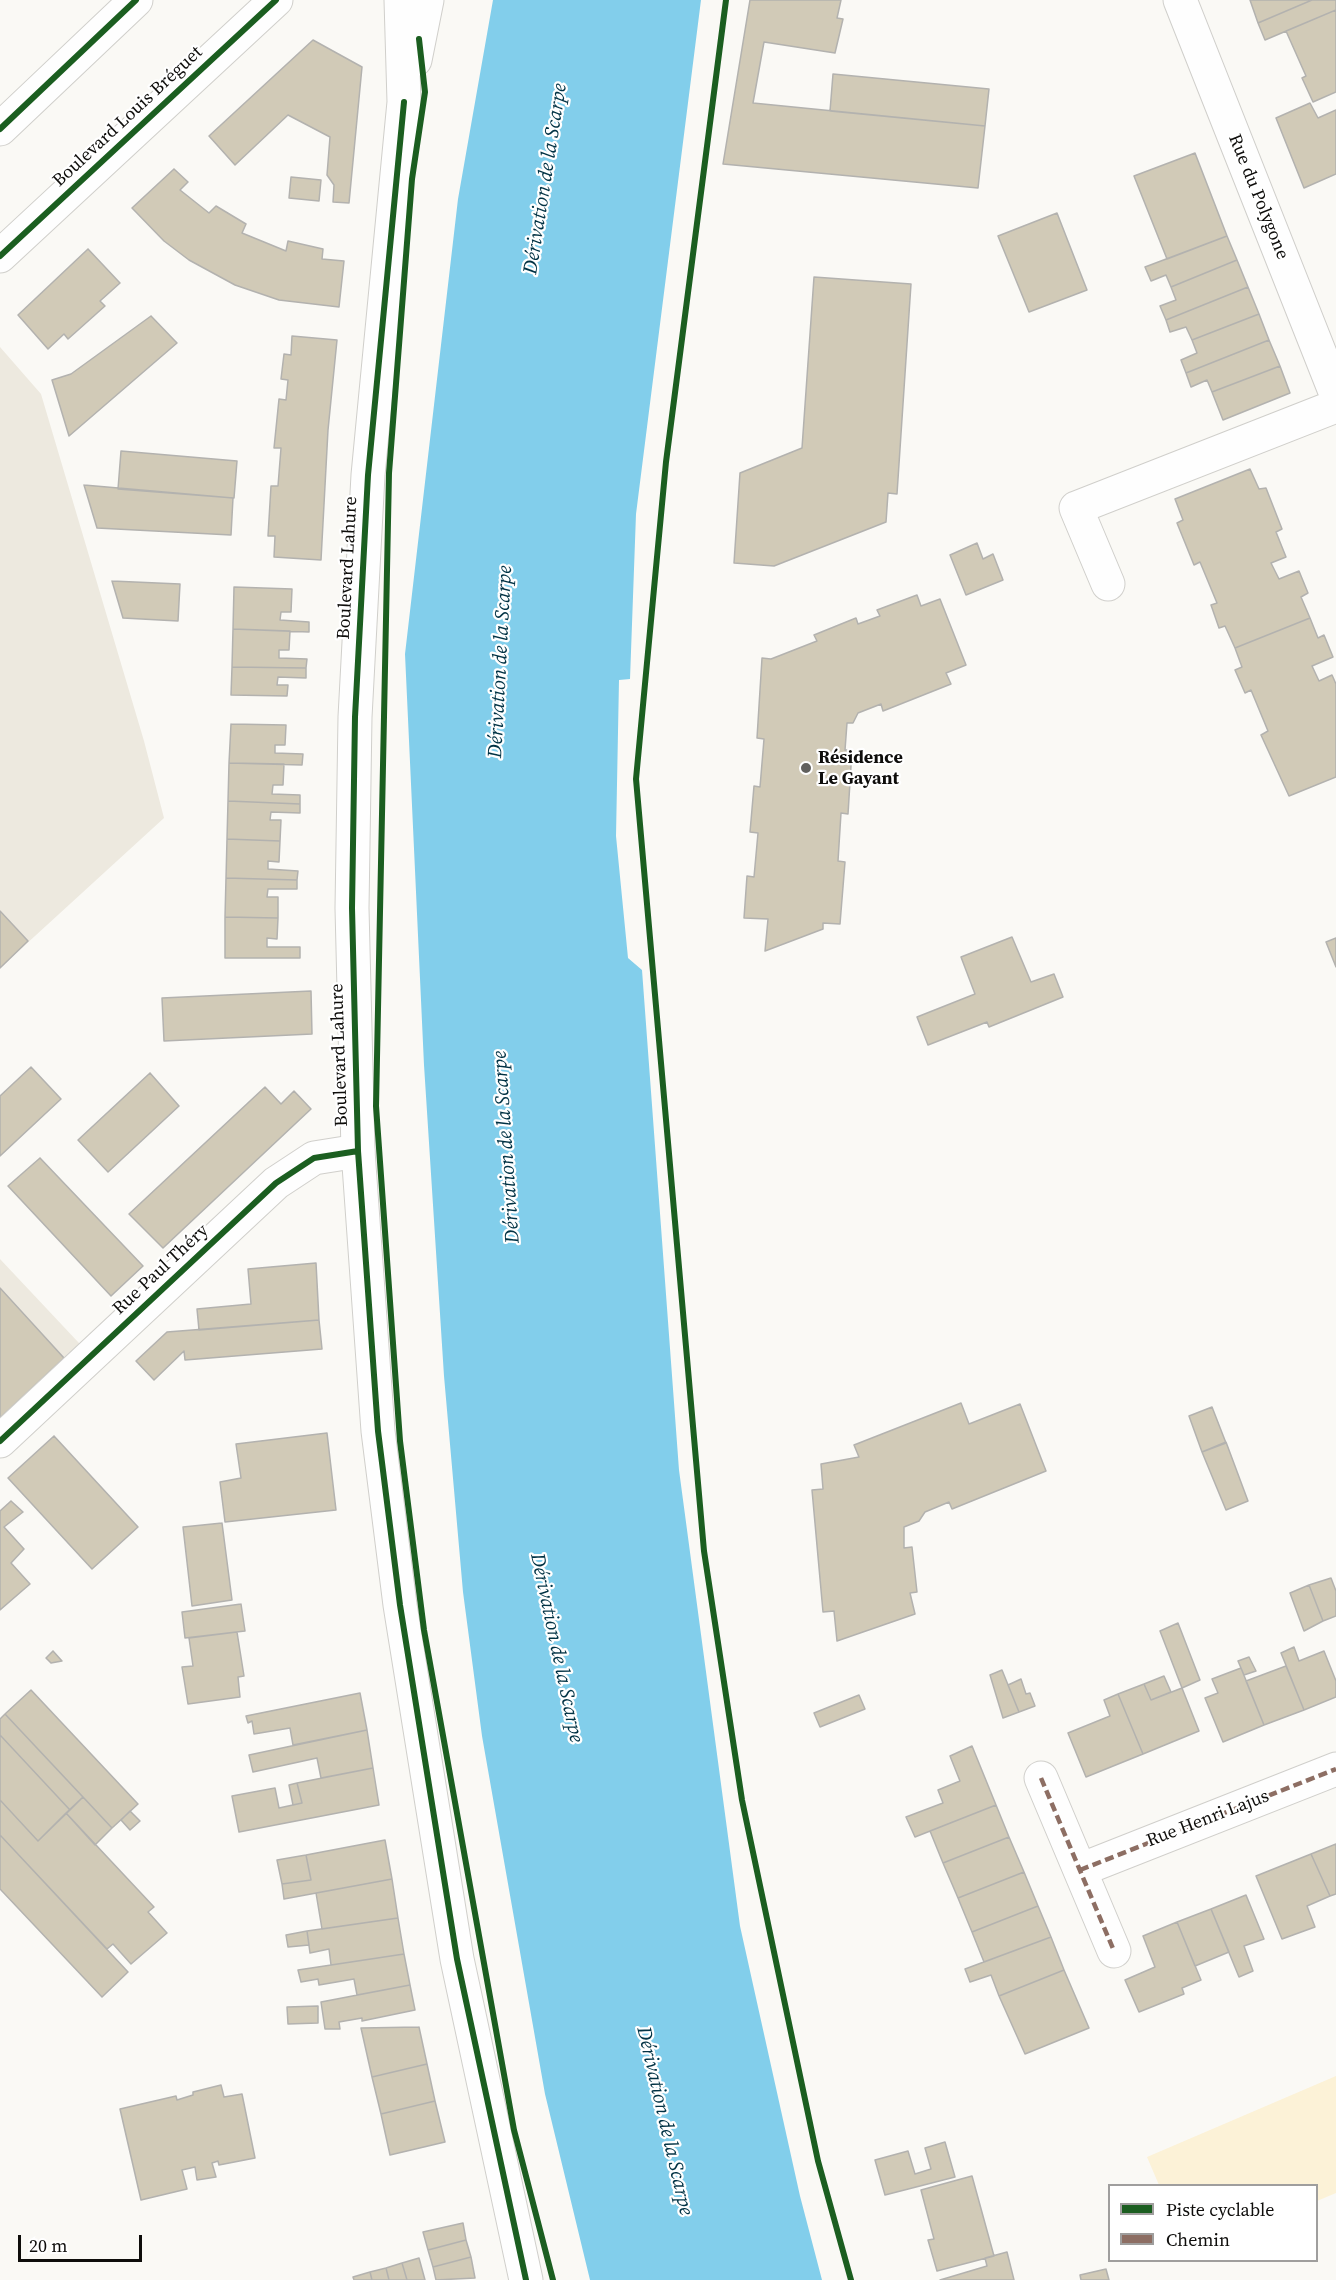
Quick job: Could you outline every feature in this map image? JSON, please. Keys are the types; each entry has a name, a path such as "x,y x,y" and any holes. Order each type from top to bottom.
{"main road":[{"path":"0,129 136,0"},
{"name":"Boulevard Louis Bréguet","path":"0,256 276,0"},
{"path":"375,0 401,10"},
{"name":"Boulevard Lahure","path":"427,0 404,102 368,475 355,717 352,908 358,1151 378,1431 400,1605 457,1959 526,2280"},
{"name":"Rue du Polygone","path":"1180,0 1336,394"},
{"name":"Boulevard Lahure","path":"401,10 404,102"},
{"path":"1108,584 1076,508 1336,406"},
{"name":"Rue Paul Théry","path":"0,1441 276,1183 314,1158 358,1151"},
{"name":"Rue Henri Lajus","path":"1080,1870 1336,1769"},
{"path":"1041,1778 1114,1951"}],"shaded area":[{"path":"0,347 41,394 144,741 164,818 0,968"},
{"path":"0,1259 94,1359 0,1449"},
{"path":"1336,2076 1336,2193 1318,2201 1318,2184 1159,2184 1147,2157"}],"water":[{"name":"Dérivation de la Scarpe","path":"493,0 701,0 636,514 630,679 619,680 616,836 628,958 642,970 679,1470 740,1926 800,2196 822,2280 590,2280 545,2094 482,1736 463,1592 444,1376 424,1065 405,654 458,199"}],"building":[{"path":"750,0 841,0 837,18 843,19 835,53 764,42 753,103 985,126 978,188 723,164"},
{"path":"1250,0 1312,0 1258,23"},
{"path":"1312,0 1336,0 1336,10 1265,40 1258,23"},
{"path":"1336,10 1336,92 1313,102 1302,78 1306,76 1286,31"},
{"path":"313,40 362,67 349,203 333,202 334,185 327,175 330,137 288,115 235,165 209,136"},
{"path":"833,74 989,89 985,126 830,111"},
{"path":"1310,103 1318,118 1336,110 1336,174 1304,188 1276,118"},
{"path":"1195,153 1227,236 1167,259 1134,176"},
{"path":"174,169 188,182 180,190 209,213 216,206 246,224 242,233 286,251 288,241 323,249 322,259 344,261 339,307 279,300 235,285 189,260 164,241 132,208"},
{"path":"291,177 321,180 319,201 289,198"},
{"path":"1057,213 1087,290 1029,312 998,236"},
{"path":"1227,236 1237,260 1171,287 1166,275 1151,281 1145,267"},
{"path":"88,249 120,283 100,301 105,306 68,339 64,334 48,349 18,315"},
{"path":"1237,260 1248,287 1166,320 1160,306 1176,300 1171,287"},
{"path":"814,277 911,284 897,494 888,493 886,522 774,566 734,563 740,473 802,448"},
{"path":"1248,287 1259,314 1192,340 1186,327 1170,332 1166,320"},
{"path":"1259,314 1269,340 1186,373 1181,360 1197,353 1192,340"},
{"path":"151,316 177,343 69,436 52,380 71,374"},
{"path":"292,336 337,340 328,430 321,560 274,557 275,536 268,536 271,486 278,486 281,448 274,448 279,399 286,400 288,380 281,379 284,354 291,355"},
{"path":"1269,340 1280,366 1212,392 1207,380 1191,387 1186,373"},
{"path":"1280,366 1290,393 1223,420 1212,392"},
{"path":"121,451 237,461 234,498 118,489"},
{"path":"1250,469 1259,489 1266,488 1282,529 1276,532 1286,557 1271,563 1279,579 1299,571 1308,593 1301,597 1310,618 1235,648 1225,626 1219,628 1211,605 1217,603 1200,562 1194,565 1177,523 1183,520 1175,499"},
{"path":"84,485 233,498 231,535 97,528"},
{"path":"977,543 983,559 993,554 1003,580 966,595 950,555"},
{"path":"112,581 180,584 178,621 123,618"},
{"path":"234,587 292,589 291,612 281,612 280,620 309,622 309,632 233,629"},
{"name":"Résidence Le Gayant","path":"917,595 921,606 940,599 966,665 946,673 951,684 883,711 881,704 858,713 853,723 847,723 845,750 852,750 848,814 841,813 838,861 845,862 840,924 823,923 823,929 765,951 768,919 744,918 747,876 754,877 758,833 750,832 754,786 760,787 764,739 757,738 762,658 771,659 817,641 814,635 856,618 858,624 880,616 877,610"},
{"path":"1310,618 1318,638 1324,635 1333,657 1312,666 1319,681 1332,675 1336,684 1336,777 1289,796 1261,735 1268,731 1251,690 1245,693 1235,670 1242,667 1235,648"},
{"path":"233,629 290,631 289,650 279,650 279,658 307,659 306,668 232,667"},
{"path":"232,667 306,668 306,678 278,677 277,685 288,685 287,696 231,695"},
{"path":"231,724 286,725 285,745 275,745 275,753 303,754 302,765 229,763"},
{"path":"229,763 284,764 283,785 273,785 272,794 300,795 300,804 228,801"},
{"path":"228,801 300,804 300,813 271,812 270,820 281,820 280,841 227,839"},
{"path":"227,839 280,841 279,862 268,861 268,869 298,871 297,880 226,878"},
{"path":"226,878 297,880 297,889 268,889 267,897 278,897 278,918 225,917"},
{"path":"0,911 28,941 0,968"},
{"path":"225,917 278,918 277,939 267,938 267,947 300,947 300,958 225,958"},
{"path":"1012,937 1031,982 1054,974 1063,997 989,1027 987,1022 928,1045 917,1017 975,994 961,957"},
{"path":"1336,938 1336,967 1326,942"},
{"path":"311,991 312,1034 164,1041 162,998"},
{"path":"31,1067 61,1099 0,1156 0,1096"},
{"path":"150,1073 179,1106 108,1172 78,1140"},
{"path":"265,1087 281,1104 294,1091 311,1109 163,1248 129,1214"},
{"path":"40,1158 143,1266 111,1296 8,1186"},
{"path":"316,1263 319,1320 199,1330 197,1309 251,1304 248,1269"},
{"path":"0,1288 64,1358 0,1418"},
{"path":"319,1320 322,1349 185,1360 184,1351 154,1380 136,1361 167,1332"},
{"path":"961,1403 969,1424 1020,1404 1046,1471 952,1509 949,1502 925,1512 919,1521 904,1527 904,1548 912,1547 917,1592 910,1593 915,1614 837,1641 834,1611 823,1612 812,1490 823,1489 821,1464 859,1457 854,1445"},
{"path":"1212,1407 1226,1443 1202,1452 1189,1416"},
{"path":"327,1433 336,1510 225,1522 220,1482 241,1478 236,1444"},
{"path":"54,1436 138,1527 92,1569 8,1478"},
{"path":"1226,1442 1248,1501 1226,1510 1202,1452"},
{"path":"11,1501 23,1512 4,1527 24,1549 11,1563 30,1584 0,1610 0,1511"},
{"path":"222,1523 232,1600 192,1606 183,1527"},
{"path":"1331,1578 1336,1591 1336,1616 1323,1621 1309,1585"},
{"path":"1309,1585 1323,1621 1304,1631 1290,1593"},
{"path":"241,1604 245,1631 185,1638 182,1612"},
{"path":"1178,1623 1200,1680 1182,1688 1160,1631"},
{"path":"237,1632 244,1676 238,1677 240,1697 188,1704 182,1667 193,1666 189,1638"},
{"path":"1294,1647 1299,1661 1324,1651 1336,1681 1336,1697 1304,1710 1281,1653"},
{"path":"53,1651 62,1661 51,1663 46,1658"},
{"path":"1249,1657 1256,1671 1244,1675 1238,1661"},
{"path":"1286,1666 1304,1710 1264,1725 1246,1681"},
{"path":"1241,1668 1264,1725 1223,1742 1205,1698 1218,1693 1212,1679"},
{"path":"1002,1670 1019,1712 1003,1718 990,1675"},
{"path":"1164,1676 1171,1692 1151,1700 1144,1684"},
{"path":"1021,1679 1026,1694 1030,1693 1035,1706 1019,1712 1008,1685"},
{"path":"1144,1684 1151,1700 1182,1688 1199,1731 1143,1754 1118,1694"},
{"path":"31,1690 138,1804 112,1828 5,1714"},
{"path":"360,1693 367,1730 293,1745 290,1728 254,1734 252,1721 248,1723 246,1716"},
{"path":"1118,1694 1143,1754 1086,1777 1068,1733 1110,1716 1104,1700"},
{"path":"859,1695 865,1709 820,1727 814,1713"},
{"path":"5,1714 83,1797 70,1810 0,1735 0,1719"},
{"path":"367,1730 373,1768 321,1778 317,1758 253,1772 249,1755"},
{"path":"0,1735 70,1810 38,1841 0,1800"},
{"path":"972,1746 996,1805 915,1837 906,1817 943,1803 938,1790 960,1781 950,1756"},
{"path":"373,1768 379,1805 239,1832 232,1796 275,1788 279,1808 302,1803 297,1783"},
{"path":"297,1783 302,1803 293,1805 289,1785"},
{"path":"83,1797 112,1828 95,1845 66,1813"},
{"path":"0,1800 38,1841 66,1813 154,1907 148,1912 167,1933 131,1964 113,1944 107,1949 0,1835"},
{"path":"996,1805 1009,1837 943,1863 930,1831"},
{"path":"130,1811 140,1821 130,1830 121,1820"},
{"path":"0,1835 128,1972 102,1997 0,1889"},
{"path":"1009,1837 1024,1872 958,1898 943,1863"},
{"path":"385,1840 392,1879 284,1899 282,1884 311,1880 306,1855"},
{"path":"1336,1844 1336,1894 1330,1896 1311,1854"},
{"path":"1311,1854 1330,1896 1307,1906 1315,1927 1282,1939 1256,1876"},
{"path":"306,1855 311,1880 282,1884 277,1860"},
{"path":"1024,1872 1038,1906 972,1932 958,1898"},
{"path":"392,1879 398,1918 322,1929 316,1893"},
{"path":"1246,1895 1264,1939 1244,1946 1253,1971 1239,1977 1211,1909"},
{"path":"1038,1906 1051,1937 984,1962 972,1932"},
{"path":"1211,1909 1229,1952 1195,1966 1177,1922"},
{"path":"398,1918 404,1954 331,1965 329,1949 310,1953 307,1931"},
{"path":"1177,1922 1201,1980 1182,1988 1184,1994 1139,2012 1125,1980 1155,1967 1143,1936"},
{"path":"307,1931 309,1945 288,1947 286,1935"},
{"path":"1051,1937 1064,1970 999,1996 991,1975 970,1982 965,1969"},
{"path":"404,1954 410,1985 357,1995 354,1979 319,1985 318,1979 301,1982 298,1970"},
{"path":"1064,1970 1089,2028 1025,2054 999,1996"},
{"path":"410,1985 415,2010 362,2021 362,2018 339,2022 340,2029 325,2029 321,2002"},
{"path":"318,2006 318,2023 288,2024 287,2007"},
{"path":"419,2027 427,2064 372,2077 361,2028"},
{"path":"427,2064 435,2101 381,2114 372,2077"},
{"path":"221,2085 224,2097 242,2094 255,2158 219,2165 218,2161 212,2163 216,2177 197,2180 195,2167 182,2170 187,2189 141,2200 120,2109 176,2096 177,2100 193,2095 193,2092"},
{"path":"435,2101 445,2142 390,2155 381,2114"},
{"path":"945,2142 955,2177 885,2195 875,2160 908,2151 915,2174 931,2169 925,2148"},
{"path":"972,2176 994,2256 937,2271 928,2240 934,2239 921,2190"},
{"path":"463,2223 466,2240 428,2250 423,2232"},
{"path":"466,2240 471,2257 433,2267 428,2250"},
{"path":"1007,2252 1014,2280 940,2280 987,2266 985,2258"},
{"path":"471,2257 475,2278 436,2280 433,2267"},
{"path":"419,2258 425,2280 407,2280 402,2263"},
{"path":"402,2263 407,2280 389,2280 386,2268"},
{"path":"386,2268 389,2280 372,2280 370,2272"},
{"path":"1106,2269 1109,2280 1081,2280 1080,2275"},
{"path":"370,2272 372,2280 354,2280 353,2277"}],"marked path":[{"path":"1080,1870 1336,1769"},
{"path":"1041,1778 1114,1951"}],"cycle path":[{"path":"0,129 136,0"},
{"path":"0,256 276,0"},
{"path":"726,0 666,462 636,779 704,1551 742,1800 818,2161 851,2280"},
{"path":"419,39 425,92 412,179 389,473 376,1106 400,1441 424,1630 514,2130 553,2280"},
{"path":"404,102 368,475 355,717 352,908 358,1151 378,1431 400,1605 457,1959 526,2280"},
{"path":"0,1441 276,1183 314,1158 358,1151"}],"place":[{"name":"Résidence Le Gayant","path":"806,768"}]}
